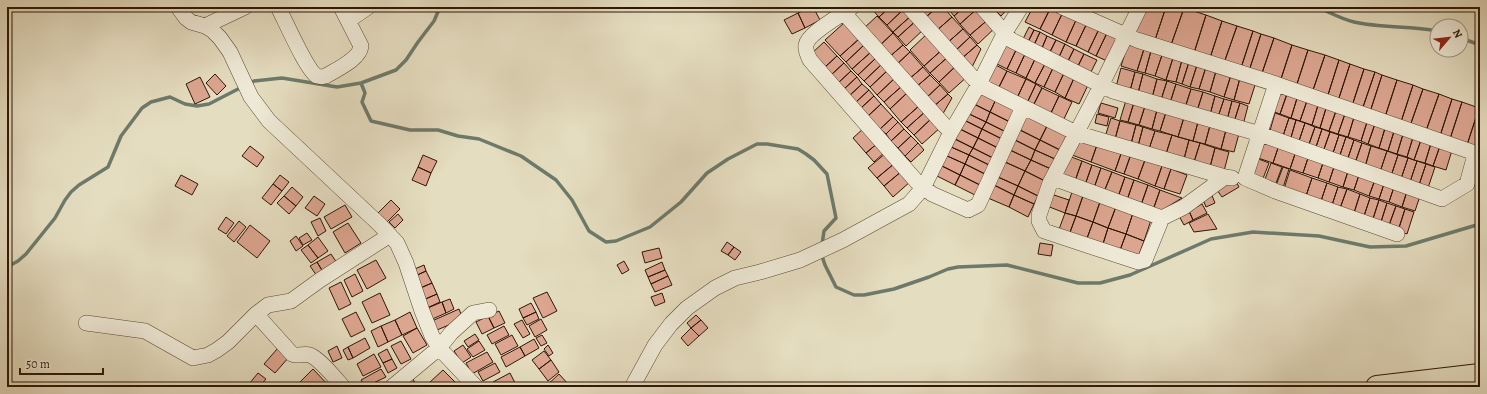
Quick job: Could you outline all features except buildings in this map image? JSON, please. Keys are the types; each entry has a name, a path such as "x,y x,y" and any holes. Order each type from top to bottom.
{"highway":[{"path":"1377,387 1480,375"}],"street":[{"path":"178,7 191,22 205,26 216,33 225,45 250,97 269,121 397,243 404,257 426,323 439,348 476,387"},
{"path":"205,26 245,7"},
{"path":"278,7 307,64 316,75 321,77 326,76 338,69 361,52 361,46 341,7"},
{"path":"348,21 368,7"},
{"path":"909,7 979,84 1076,133 1225,177 1245,178 1274,191 1397,234"},
{"path":"982,7 1004,34 1011,40 1113,91 1260,134 1442,199 1468,182 1474,158 1472,152 1276,84 1126,36 1062,7"},
{"path":"632,387 655,345 664,332 678,316 698,299 728,280 780,267 822,249 909,204 923,188 951,132 979,84 1004,34 1021,7"},
{"path":"1140,7 1101,86 1050,183 1039,216 1039,221 1044,231 1141,262 1146,260 1162,218"},
{"path":"951,132 848,10 810,37 806,45 810,60 923,188 932,194 968,210 978,205 1023,107"},
{"path":"1245,178 1276,84"},
{"path":"1053,178 1162,218 1184,208 1225,177"},
{"path":"86,323 145,331 193,358 208,355 228,342 256,314 268,305 291,301 320,280 390,235"},
{"path":"392,387 439,348 451,333 473,313 489,310"},
{"path":"256,314 292,354 296,356 310,355 344,387"}],"waterway":[{"path":"249,84 254,81 282,78 337,87 361,83 396,70 406,60 434,21 440,7"},
{"path":"1317,7 1354,22 1429,30"},
{"path":"1469,41 1480,45"},
{"path":"361,83 365,93 362,102 371,121 410,130 438,130 458,136 479,139 521,156 556,180 572,200 589,231 606,242 616,241 650,227 681,202 707,173 728,159 757,144 767,144 798,149 814,160 827,174 836,218 824,231 822,245"},
{"path":"7,267 18,261 26,254 55,218 71,192 79,185 108,167 121,136 142,108 151,102 170,97 185,104 197,106 209,104 242,87"},
{"path":"821,253 836,287 854,295 864,295 894,289 948,269 958,267 1007,265 1078,283 1100,283 1130,275 1211,239 1253,232 1319,236 1370,247 1406,246 1480,224"}]}
